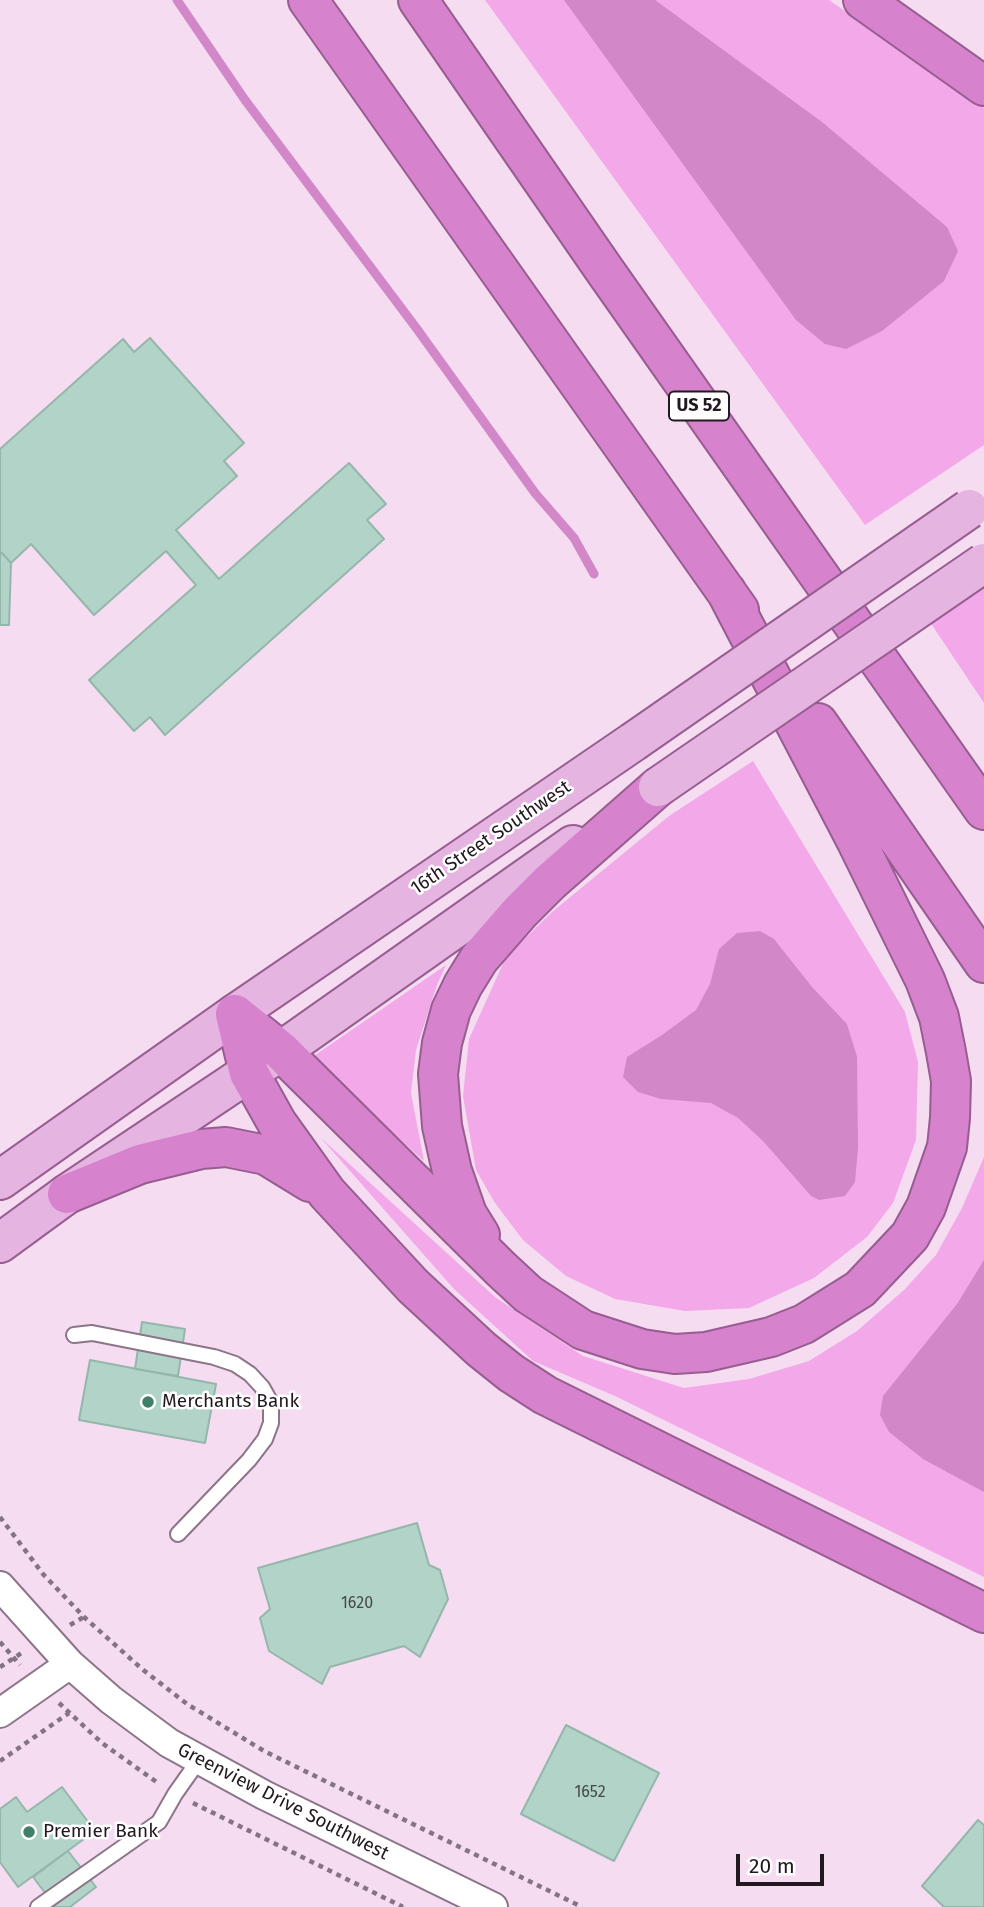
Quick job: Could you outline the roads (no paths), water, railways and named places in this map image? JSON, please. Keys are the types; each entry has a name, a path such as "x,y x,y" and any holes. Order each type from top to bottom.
{"highway":[{"path":"308,0 726,591 984,963"},
{"name":"US 52","path":"418,0 984,810"},
{"path":"863,0 984,86"},
{"path":"235,1014 281,1051 500,1269 528,1294 583,1329 642,1349 675,1354 706,1352 771,1337 804,1324 860,1289 910,1236 926,1207 947,1147 951,1081 939,1017 925,980 856,840 726,591"},
{"path":"500,1269 467,1214 445,1149 438,1074 442,1043 451,1010 463,985 480,960 520,912 658,787"},
{"path":"235,1014 249,1073 278,1123 327,1193 414,1286 481,1349 511,1373 545,1395 984,1612"},
{"path":"67,1194 140,1164 201,1149 226,1147 266,1155 327,1193"}],"main road":[{"name":"16th Street Southwest","path":"0,1180 235,1014 634,742 976,504"},
{"path":"0,1243 67,1194 281,1051 984,563"}],"street":[{"name":"Greenview Drive Southwest","path":"0,1586 70,1664 169,1743 264,1795 493,1907"},
{"path":"0,1713 70,1664"}],"lane":[{"path":"74,1335 92,1333 214,1357 235,1364 250,1374 262,1387 271,1403 271,1423 265,1439 249,1460 178,1534"},
{"path":"37,1907 159,1822 199,1760"}],"waterway":[{"path":"177,0 245,100 417,329 535,493 574,538 594,574"}],"place":[{"name":"Merchants Bank","path":"148,1402"},
{"name":"Premier Bank","path":"29,1832"}]}
